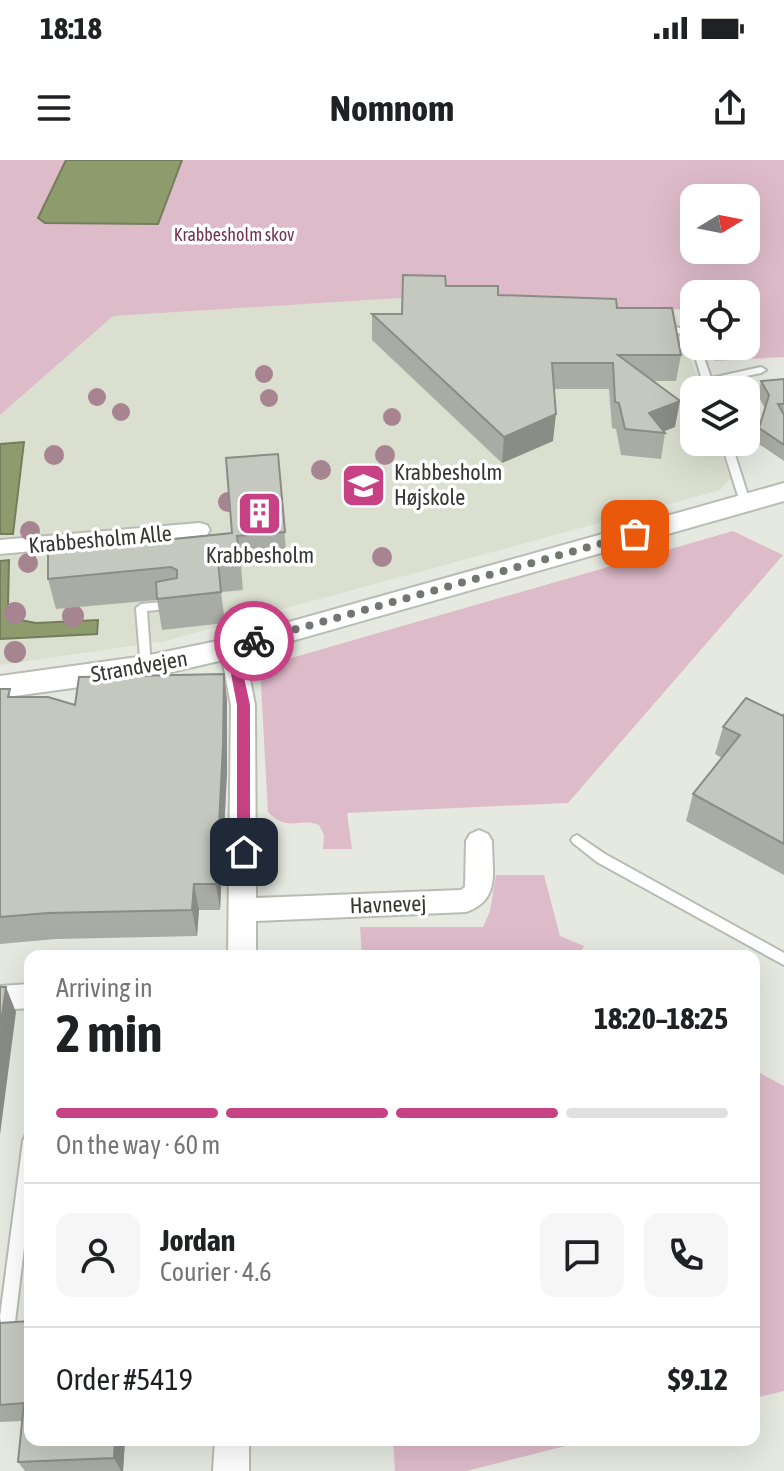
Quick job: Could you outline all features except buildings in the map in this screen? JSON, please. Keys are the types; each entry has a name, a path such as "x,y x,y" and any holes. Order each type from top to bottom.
{"street":[{"name":"Strandvejen","path":"0,687 145,667 232,648 784,492"},
{"name":"Krabbesholm Alle","path":"0,547 199,530"},
{"path":"232,648 243,705 242,950"},
{"name":"Havnevej","path":"244,910 466,901 478,892 479,841"},
{"path":"0,998 24,996"},
{"path":"231,1471 232,1446"}],"lane":[{"path":"649,323 680,331"},
{"path":"740,376 761,370"},
{"path":"730,456 745,502"},
{"path":"145,667 141,608 175,605"},
{"path":"577,840 601,858 784,959"},
{"path":"7,1322 24,1194"}],"shaded area":[{"path":"66,160 182,160 158,224 45,223 38,218"},
{"name":"Krabbesholm Højskole","path":"400,298 674,309 680,327 680,360 691,360 696,376 680,376 680,456 723,456 730,479 720,490 165,641 0,665 0,415 112,316"},
{"path":"24,442 13,534 0,534 0,444"},
{"path":"9,560 8,606 15,619 36,623 98,620 97,634 0,639 0,561"}],"green space":[{"name":"Krabbesholm skov","path":"0,160 66,160 38,218 158,224 182,160 784,160 784,357 760,358 760,280 680,280 680,309 400,298 113,316 0,415"},
{"path":"733,531 783,555 568,803 347,813 352,849 323,849 324,835 319,825 282,822 268,812 260,667"},
{"path":"496,875 544,875 560,936 584,946 582,950 362,950 360,927 483,927 490,911"},
{"path":"760,1073 784,1086 784,1391 760,1397"},
{"path":"393,1446 565,1446 466,1471 395,1471"}],"way so far":[{"path":"254,641 635,534"}],"place":[{"name":"Krabbesholm Højskole","path":"363,485"},
{"name":"Krabbesholm","path":"260,514"}],"route":[{"path":"244,852 243,705 232,648 254,641"}]}
